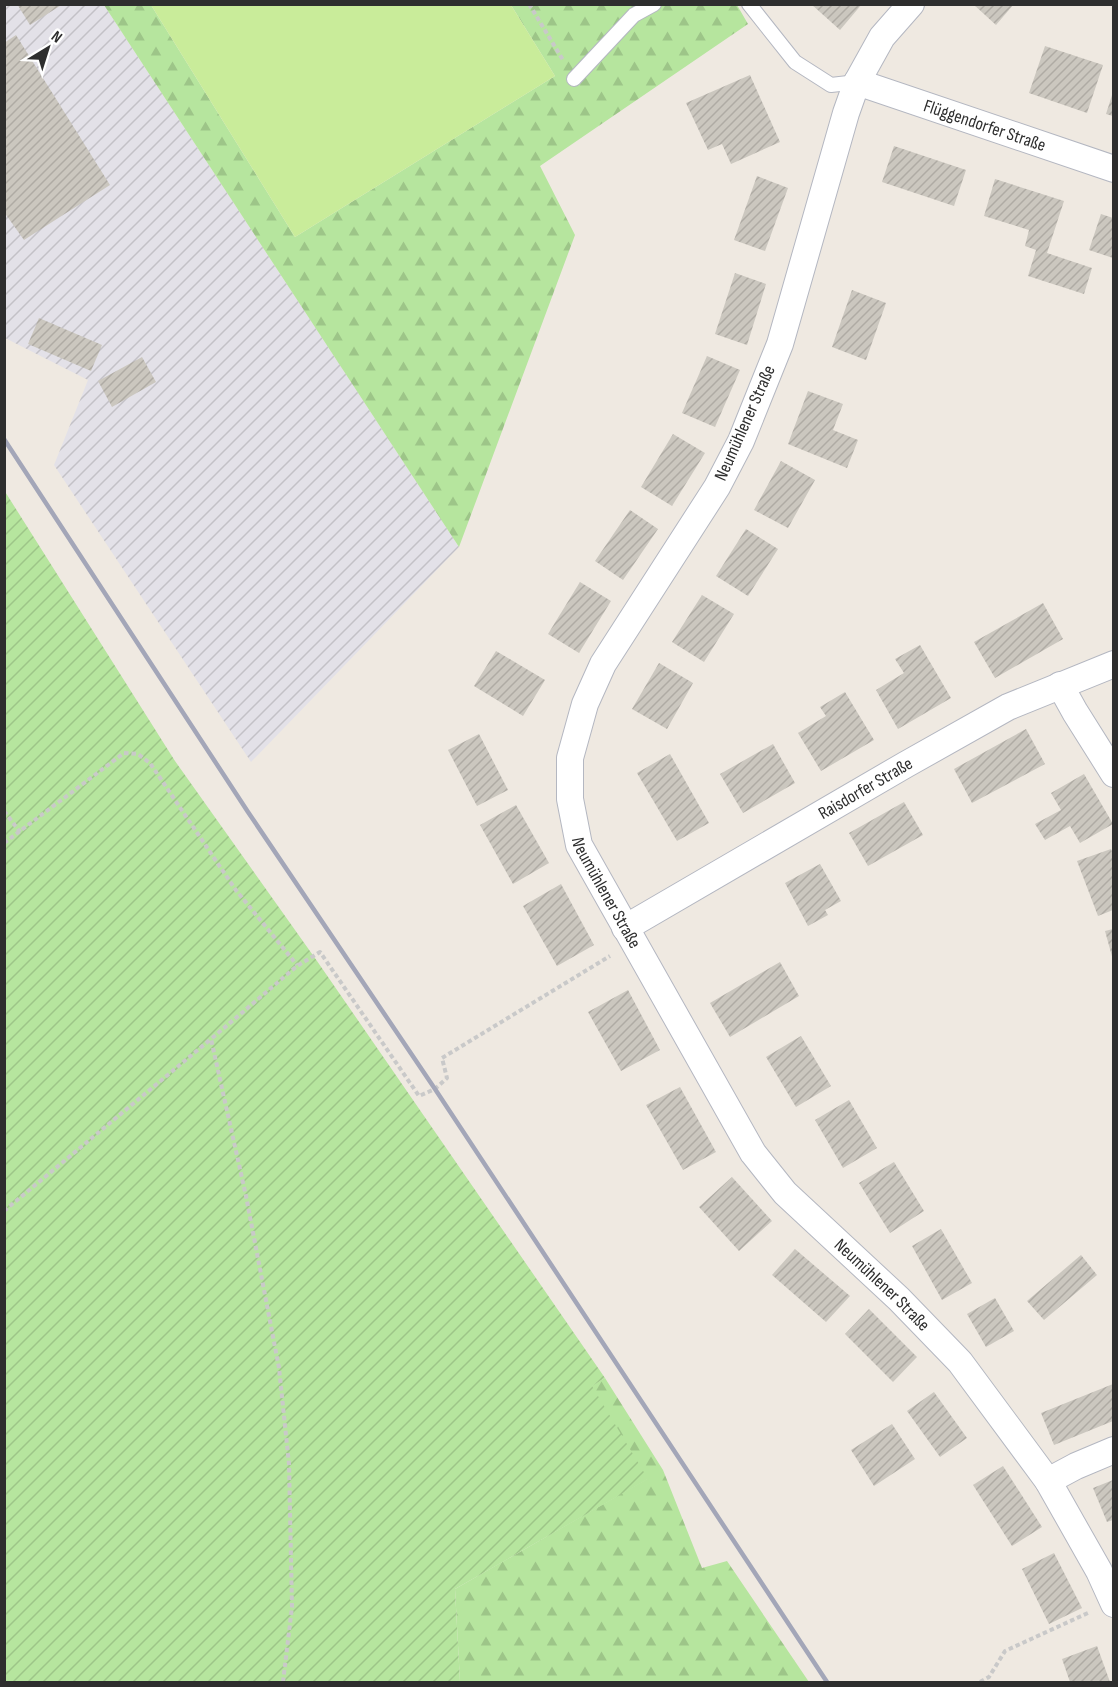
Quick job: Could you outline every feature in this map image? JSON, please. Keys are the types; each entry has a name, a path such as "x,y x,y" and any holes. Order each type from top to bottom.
{"street":[{"name":"Neumühlener Straße","path":"911,4 882,37 857,82 846,113 780,344 741,441 717,486 603,664 585,704 570,758 570,799 579,845 753,1153 785,1193 899,1299 960,1362 1048,1481 1099,1571 1104,1607"},
{"name":"Flüggendorfer Straße","path":"857,82 1113,169"},
{"name":"Raisdorfer Straße","path":"629,934 936,747 1008,707 1113,664"},
{"path":"1060,685 1113,774"},
{"path":"1048,1481 1113,1450"}],"lane":[{"path":"574,79 634,15 654,4"},
{"path":"749,4 795,62 831,84 857,82"}],"path":[{"path":"529,4 574,79"},
{"path":"4,843 124,753 138,754 150,763 235,890 297,966"},
{"path":"4,811 20,832"},
{"path":"4,1211 297,966 320,952 419,1096 435,1089 447,1078 442,1058 629,934"},
{"path":"211,1040 246,1196 279,1368 290,1464 292,1606 283,1683"},
{"path":"981,1683 989,1677 1005,1651 1104,1607"}],"shaded area":[{"path":"5,5 104,5 459,547 251,762 54,465 88,380 5,338"}],"green space":[{"path":"104,5 151,5 295,237 555,76 511,5 737,5 748,24 540,166 575,235 459,547"},
{"path":"151,5 511,5 555,76 295,237"},
{"path":"4,490 175,761 317,961 605,1378 592,1386 648,1479 455,1589 460,1682 5,1682"},
{"path":"605,1378 663,1470 702,1568 727,1561 809,1682 460,1682 455,1589 647,1479 591,1386"}],"building":[{"path":"17,4 63,4 30,25"},
{"path":"811,4 862,4 840,30"},
{"path":"973,4 1014,4 996,25"},
{"path":"16,35 110,185 24,240 4,212 4,43"},
{"path":"1045,46 1103,65 1087,113 1029,93"},
{"path":"750,75 780,142 731,164 722,144 708,150 686,103"},
{"path":"1113,92 1113,116 1106,114"},
{"path":"894,146 966,170 954,206 882,182"},
{"path":"757,176 788,188 765,251 734,240"},
{"path":"995,179 1064,201 1047,253 1092,268 1084,294 1028,276 1036,250 1025,246 1029,230 984,216"},
{"path":"1101,214 1113,218 1113,258 1089,250"},
{"path":"735,273 766,284 747,345 715,334"},
{"path":"852,290 886,303 866,360 832,347"},
{"path":"39,318 102,345 91,371 28,344"},
{"path":"707,356 740,370 715,427 682,413"},
{"path":"142,357 156,382 112,407 98,381"},
{"path":"808,391 843,404 833,430 858,440 847,468 788,444"},
{"path":"673,434 705,453 672,506 641,487"},
{"path":"781,461 815,480 788,528 754,510"},
{"path":"630,510 658,529 623,580 595,561"},
{"path":"746,529 778,549 748,596 716,576"},
{"path":"580,582 611,601 579,653 548,634"},
{"path":"702,595 734,614 704,662 672,642"},
{"path":"1043,603 1063,639 995,678 974,642"},
{"path":"920,645 951,698 898,729 876,690 904,673 895,659"},
{"path":"496,651 545,680 523,716 474,686"},
{"path":"659,663 693,683 667,729 632,709"},
{"path":"845,692 874,740 821,771 798,733 826,716 820,707"},
{"path":"1026,729 1045,764 972,803 954,769"},
{"path":"479,734 508,790 477,806 448,750"},
{"path":"773,744 795,783 743,813 720,774"},
{"path":"670,754 709,823 677,841 637,773"},
{"path":"1084,774 1113,824 1080,843 1070,826 1045,840 1035,824 1061,810 1051,793"},
{"path":"904,802 923,835 868,866 849,833"},
{"path":"516,805 549,863 513,884 480,825"},
{"path":"1111,849 1113,854 1113,910 1098,916 1077,861"},
{"path":"820,864 841,901 825,910 828,915 808,926 785,883"},
{"path":"561,884 594,945 557,966 523,906"},
{"path":"1113,929 1113,960 1105,931"},
{"path":"780,962 799,996 730,1037 710,1003"},
{"path":"628,990 660,1050 621,1071 588,1012"},
{"path":"801,1036 831,1086 796,1107 766,1057"},
{"path":"680,1087 716,1152 683,1170 646,1105"},
{"path":"849,1100 877,1148 843,1168 815,1120"},
{"path":"894,1162 924,1211 890,1233 859,1183"},
{"path":"732,1177 772,1221 739,1251 699,1207"},
{"path":"941,1229 972,1283 942,1300 912,1246"},
{"path":"795,1249 850,1296 826,1322 772,1275"},
{"path":"1081,1255 1097,1275 1044,1320 1027,1301"},
{"path":"995,1298 1014,1331 986,1347 967,1314"},
{"path":"869,1309 917,1357 893,1382 845,1334"},
{"path":"1113,1384 1113,1421 1054,1445 1041,1413"},
{"path":"934,1392 967,1438 940,1457 907,1411"},
{"path":"892,1424 915,1459 874,1486 851,1450"},
{"path":"1003,1466 1042,1527 1012,1546 973,1485"},
{"path":"1113,1480 1113,1520 1107,1522 1093,1488"},
{"path":"1054,1553 1082,1608 1049,1624 1022,1569"},
{"path":"1097,1646 1110,1682 1070,1682 1062,1659"}],"railway":[{"path":"4,439 248,812 435,1089 827,1682"}]}
